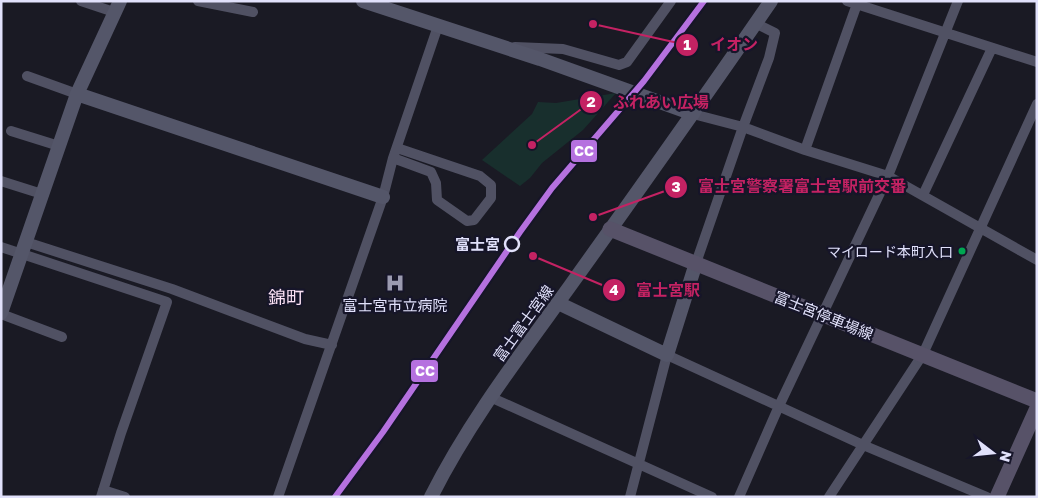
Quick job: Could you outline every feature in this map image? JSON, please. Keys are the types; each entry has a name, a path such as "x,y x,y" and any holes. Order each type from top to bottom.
{"main road":[{"name":"富士宮停車場線","path":"610,229 1037,401"},
{"path":"997,497 1037,408"}],"street":[{"path":"62,338 1,313 77,94 117,7 80,1"},
{"path":"198,1 253,12"},
{"path":"364,1 540,58 693,114 743,127 805,150 888,176 1037,260"},
{"path":"502,46 563,49 619,65 627,62 671,1"},
{"name":"富士富士宮線","path":"431,497 448,463 490,397 693,114 770,1"},
{"path":"847,1 1037,62"},
{"path":"739,497 779,406 888,176 958,1"},
{"path":"805,150 857,4"},
{"path":"630,497 667,355 696,263 769,58 775,33 755,23"},
{"path":"278,497 383,197 395,153 438,26"},
{"path":"923,195 992,48"},
{"path":"27,76 383,197"},
{"path":"829,497 923,354 1037,104"},
{"path":"10,131 59,146"},
{"path":"395,153 480,176 491,185 491,198 474,220 466,221 437,200 436,183 431,172 395,153"},
{"path":"1,182 42,194"},
{"path":"1,247 24,248 172,289 305,339 332,345"},
{"path":"24,248 167,302 102,493 125,497"},
{"path":"558,303 863,445 988,497"},
{"path":"490,397 712,497"}],"green space":[{"path":"616,93 583,130 542,163 530,178 520,186 482,160 532,114 538,102 556,103"}],"transit line":[{"name":"CC","path":"335,497 383,432 552,188 644,81 704,1"}],"place":[{"name":"イオン","path":"593,24"},
{"name":"ふれあい広場","path":"532,145"},
{"name":"富士宮警察署富士宮駅前交番","path":"593,217"},
{"name":"富士宮","path":"512,244"},
{"name":"マイロード本町入口","path":"962,251"},
{"name":"富士宮駅","path":"533,256"},
{"name":"富士宮市立病院","path":"395,283"}],"district":[{"name":"錦町","path":"286,297"}]}
